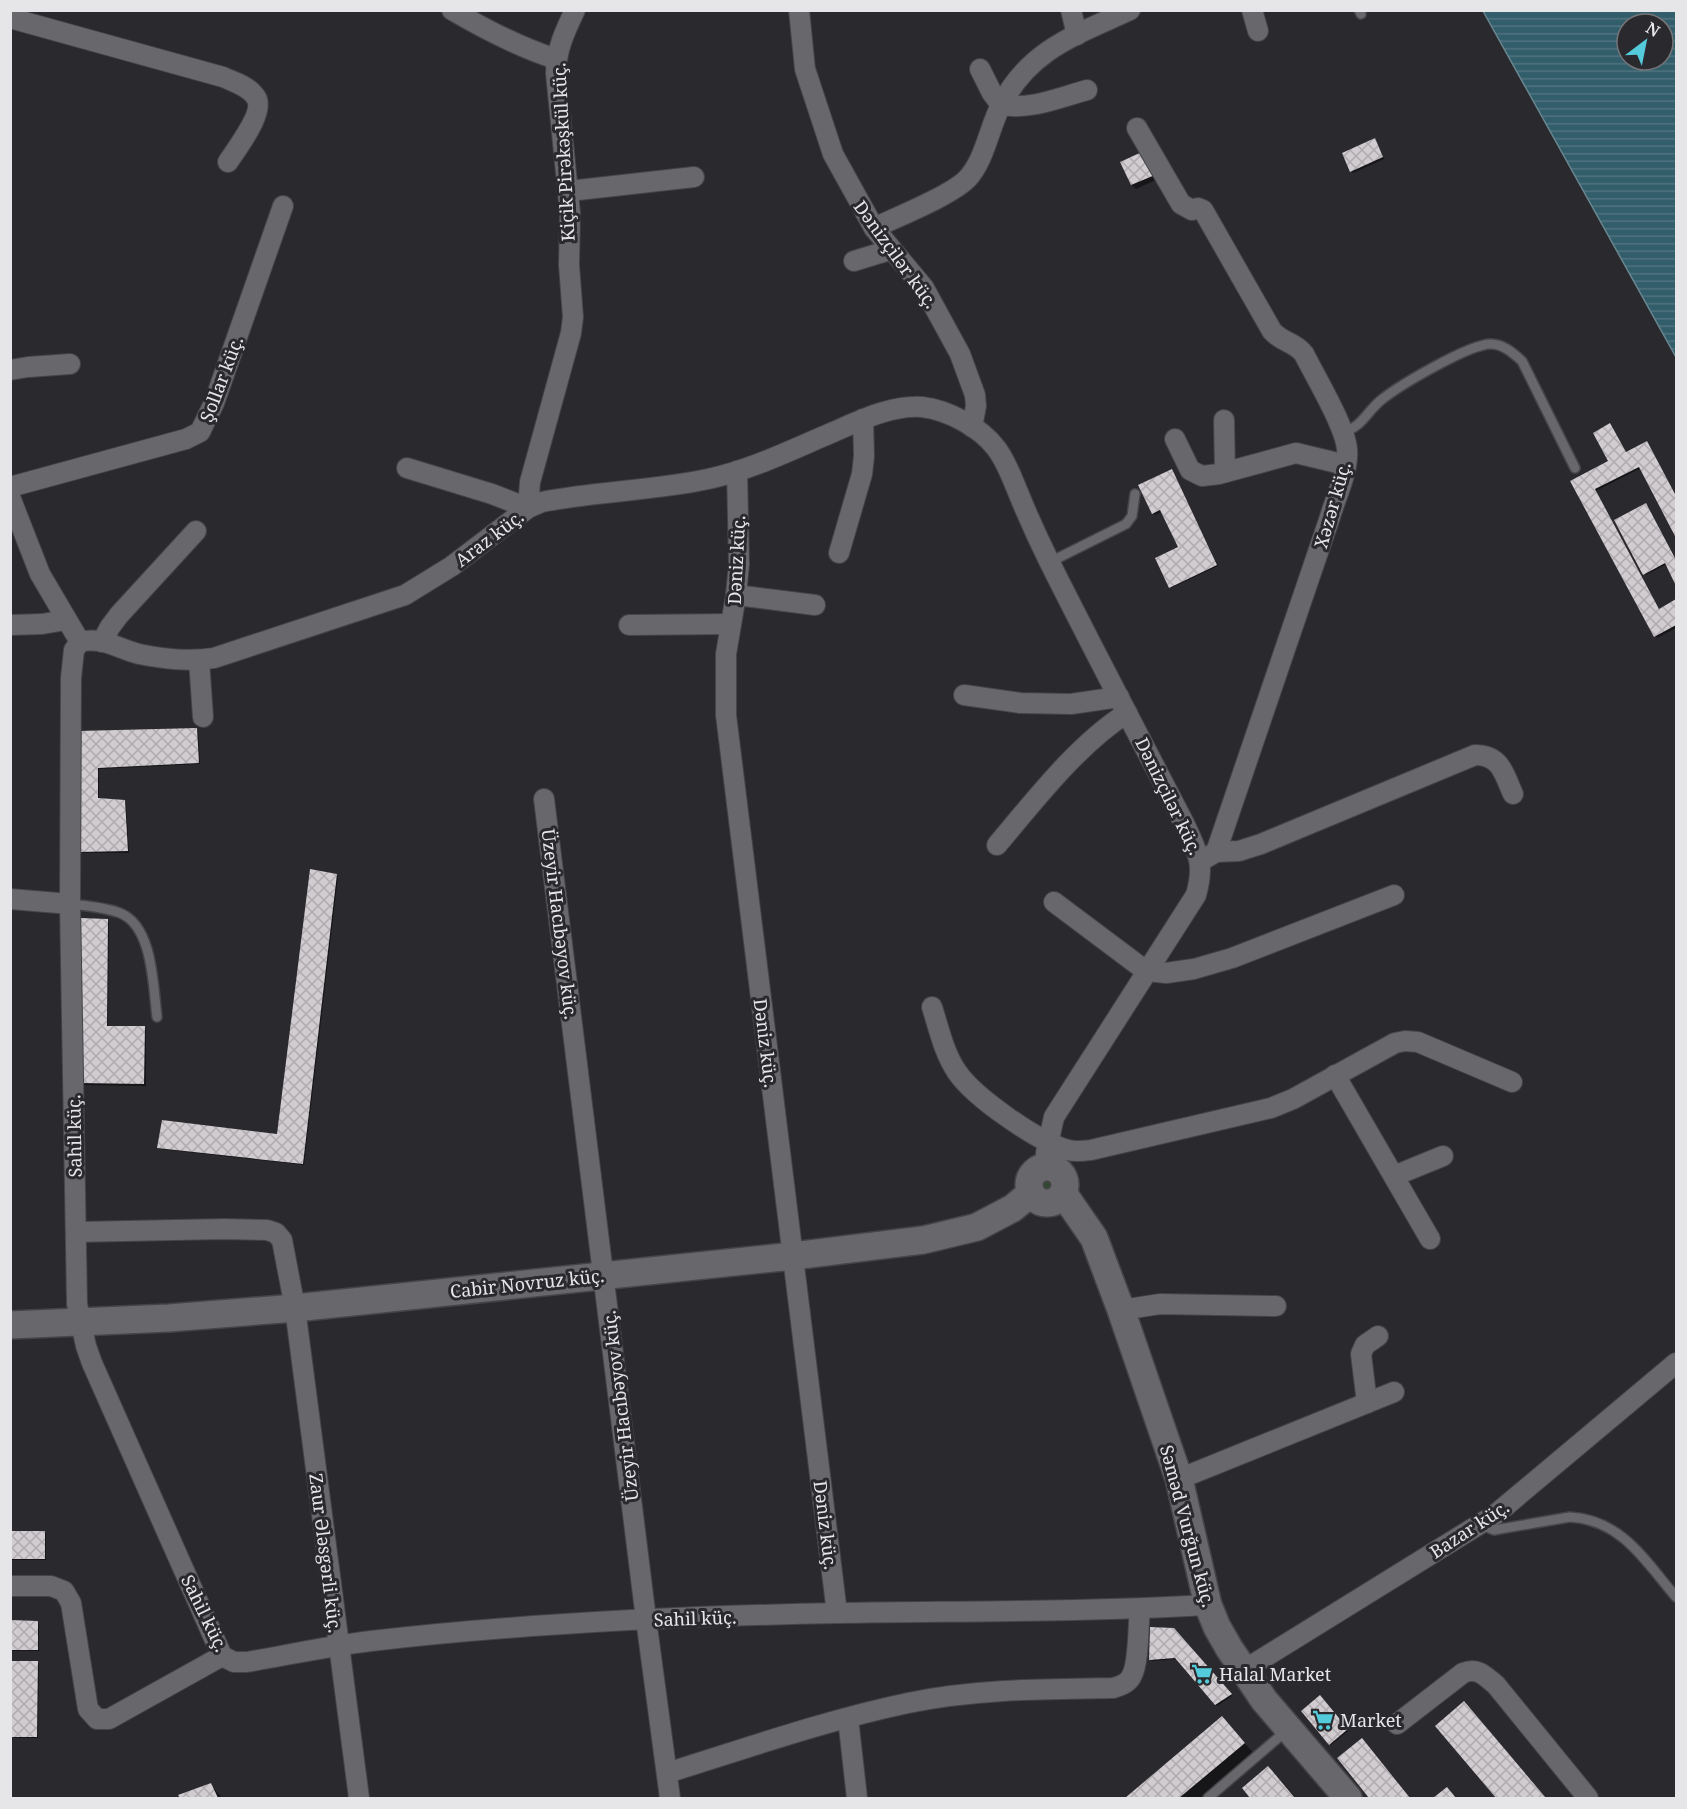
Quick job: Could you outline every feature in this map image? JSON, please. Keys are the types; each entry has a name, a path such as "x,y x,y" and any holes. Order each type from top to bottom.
{"main road":[{"path":"1048,1154 1040,1168 1030,1178 1030,1193 1036,1199 1051,1203 1063,1193"},
{"name":"Səməd Vurğun küç.","path":"1048,1154 1054,1168 1063,1176 1065,1188 1063,1193 1094,1238 1121,1310 1179,1479 1208,1605 1217,1627 1264,1700 1348,1798"},
{"name":"Cabir Novruz küç.","path":"10,1325 169,1318 296,1308 793,1256 923,1240 977,1227 1013,1208 1030,1193"}],"street":[{"path":"452,10 507,41 556,59"},
{"name":"Kiçik Pirəkəşkül küç.","path":"528,508 530,482 572,333 569,191 556,82 556,59 574,10"},
{"name":"Dənizçilər küç.","path":"799,10 805,69 829,144 859,204 890,250 924,288 960,354 975,394 976,406 972,427"},
{"path":"1071,10 1077,35"},
{"path":"874,228 950,191 967,180 977,164 1001,105 1016,82 1042,54 1130,10"},
{"path":"1252,10 1258,31"},
{"path":"10,18 223,77 247,88 257,97 259,105 256,118 228,162"},
{"path":"980,69 1001,105 1017,108 1033,106 1087,90"},
{"name":"Xəzər küç.","path":"1137,128 1181,204 1192,210 1198,208 1203,210 1272,331 1284,342 1295,344 1304,354 1342,432 1347,448 1346,465 1208,856"},
{"path":"569,191 694,177"},
{"name":"Şollar küç.","path":"10,487 186,440 200,432 214,403 283,206"},
{"path":"854,261 890,250"},
{"path":"10,370 70,364"},
{"name":"Araz küç.","path":"80,642 90,639 136,653 185,661 214,658 405,595 452,566 528,508 556,499 669,486 708,479 737,471 862,419 904,408 922,407 938,411 972,427"},
{"path":"839,553 862,474 864,456 862,419"},
{"path":"1224,420 1225,472"},
{"name":"Dәnizçilәr küç.","path":"972,427 996,448 1006,466 1050,562 1185,825 1208,856 1196,895 1062,1102 1050,1128 1048,1154"},
{"path":"1175,439 1190,470 1202,476 1296,453 1346,465"},
{"path":"407,468 492,494 528,508"},
{"name":"Dәniz küç.","path":"737,471 739,554 736,595 726,663 726,715 837,1613"},
{"path":"10,497 40,574 80,642"},
{"path":"102,642 118,615 196,531"},
{"path":"736,595 815,605"},
{"path":"10,625 42,624 66,620"},
{"path":"629,624 731,624"},
{"name":"Sahil küç.","path":"80,642 74,650 71,678 70,904 77,1304 92,1363 222,1656 234,1662 247,1662 338,1646 532,1626 646,1619 837,1613 1140,1609 1208,1605"},
{"path":"199,660 203,717"},
{"path":"964,695 1020,704 1123,705"},
{"path":"997,845 1046,787 1112,723 1123,705"},
{"path":"1208,856 1239,851 1261,844 1475,755 1487,755 1499,764 1513,794"},
{"name":"Üzeyir Hacıbəyov küç.","path":"544,799 670,1798"},
{"path":"1054,902 1148,971 1166,973 1194,969 1232,958 1394,895"},
{"path":"10,899 70,904"},
{"path":"932,1007 948,1056 969,1088 1048,1154 1067,1150 1091,1150 1271,1108 1405,1041 1418,1042 1512,1082"},
{"path":"1335,1075 1430,1239"},
{"path":"1394,1176 1443,1156"},
{"name":"Zaur Ələsgərli küç.","path":"76,1232 267,1230 276,1233 282,1240 296,1308 359,1798"},
{"path":"1121,1310 1160,1304 1276,1306"},
{"path":"1367,1403 1361,1354 1365,1345 1378,1336"},
{"name":"Bazar küç.","path":"1244,1670 1480,1524 1516,1498 1677,1363"},
{"path":"1179,1479 1394,1392"},
{"path":"10,1586 51,1586 64,1591 71,1603 88,1710 97,1719 109,1719 222,1656"},
{"path":"667,1773 848,1718 909,1703 985,1692 1113,1688 1123,1685 1132,1677 1135,1668 1140,1609"},
{"path":"1397,1724 1463,1673 1471,1670 1481,1672 1496,1685 1588,1798"},
{"path":"848,1718 857,1798"}],"lane":[{"path":"1342,432 1355,428 1379,402 1403,384 1476,346 1493,344 1509,349 1522,361 1575,468"},
{"path":"1050,562 1126,524 1132,516 1135,494"},
{"path":"70,904 121,913 139,929 146,942 157,1017"},
{"path":"1480,1524 1494,1530 1570,1517 1605,1524 1628,1541 1677,1597"},
{"path":"1208,1798 1288,1729"}],"green space":[{"path":"1048,1176 1054,1179 1057,1185 1054,1191 1048,1194 1042,1191 1039,1185 1042,1179"}],"water":[{"path":"1483,11 1676,11 1676,357"}],"building":[{"path":"1375,138 1383,157 1350,172 1342,153"},
{"path":"1144,151 1155,175 1131,185 1120,162"},
{"path":"1610,423 1626,452 1647,441 1676,496 1676,538 1639,467 1595,489 1659,609 1676,599 1676,625 1654,637 1570,481 1608,461 1593,433"},
{"path":"1172,469 1217,565 1169,588 1155,558 1178,547 1160,510 1152,514 1138,485"},
{"path":"1646,503 1676,560 1676,586 1665,563 1643,575 1614,520"},
{"path":"197,728 199,763 98,768 98,798 125,800 128,851 79,852 77,731"},
{"path":"310,869 337,874 303,1164 157,1148 162,1120 277,1134"},
{"path":"80,918 108,919 107,1026 145,1026 144,1084 78,1083"},
{"path":"10,1531 45,1531 45,1559 10,1559"},
{"path":"10,1620 38,1621 38,1650 10,1650"},
{"path":"1150,1627 1174,1628 1232,1694 1215,1705 1175,1658 1149,1660"},
{"path":"12,1661 38,1661 37,1737 11,1737"},
{"path":"1320,1695 1348,1729 1329,1745 1301,1711"},
{"path":"1464,1701 1546,1798 1496,1798 1435,1726"},
{"path":"1222,1716 1245,1743 1179,1798 1125,1798"},
{"path":"1362,1738 1410,1798 1369,1798 1337,1758"},
{"path":"1268,1766 1295,1798 1250,1798 1242,1788"},
{"path":"211,1783 218,1798 180,1798 178,1795"},
{"path":"1447,1787 1456,1798 1433,1798"}],"place":[{"name":"Halal Market","path":"1202,1674"},
{"name":"Market","path":"1323,1720"}]}
